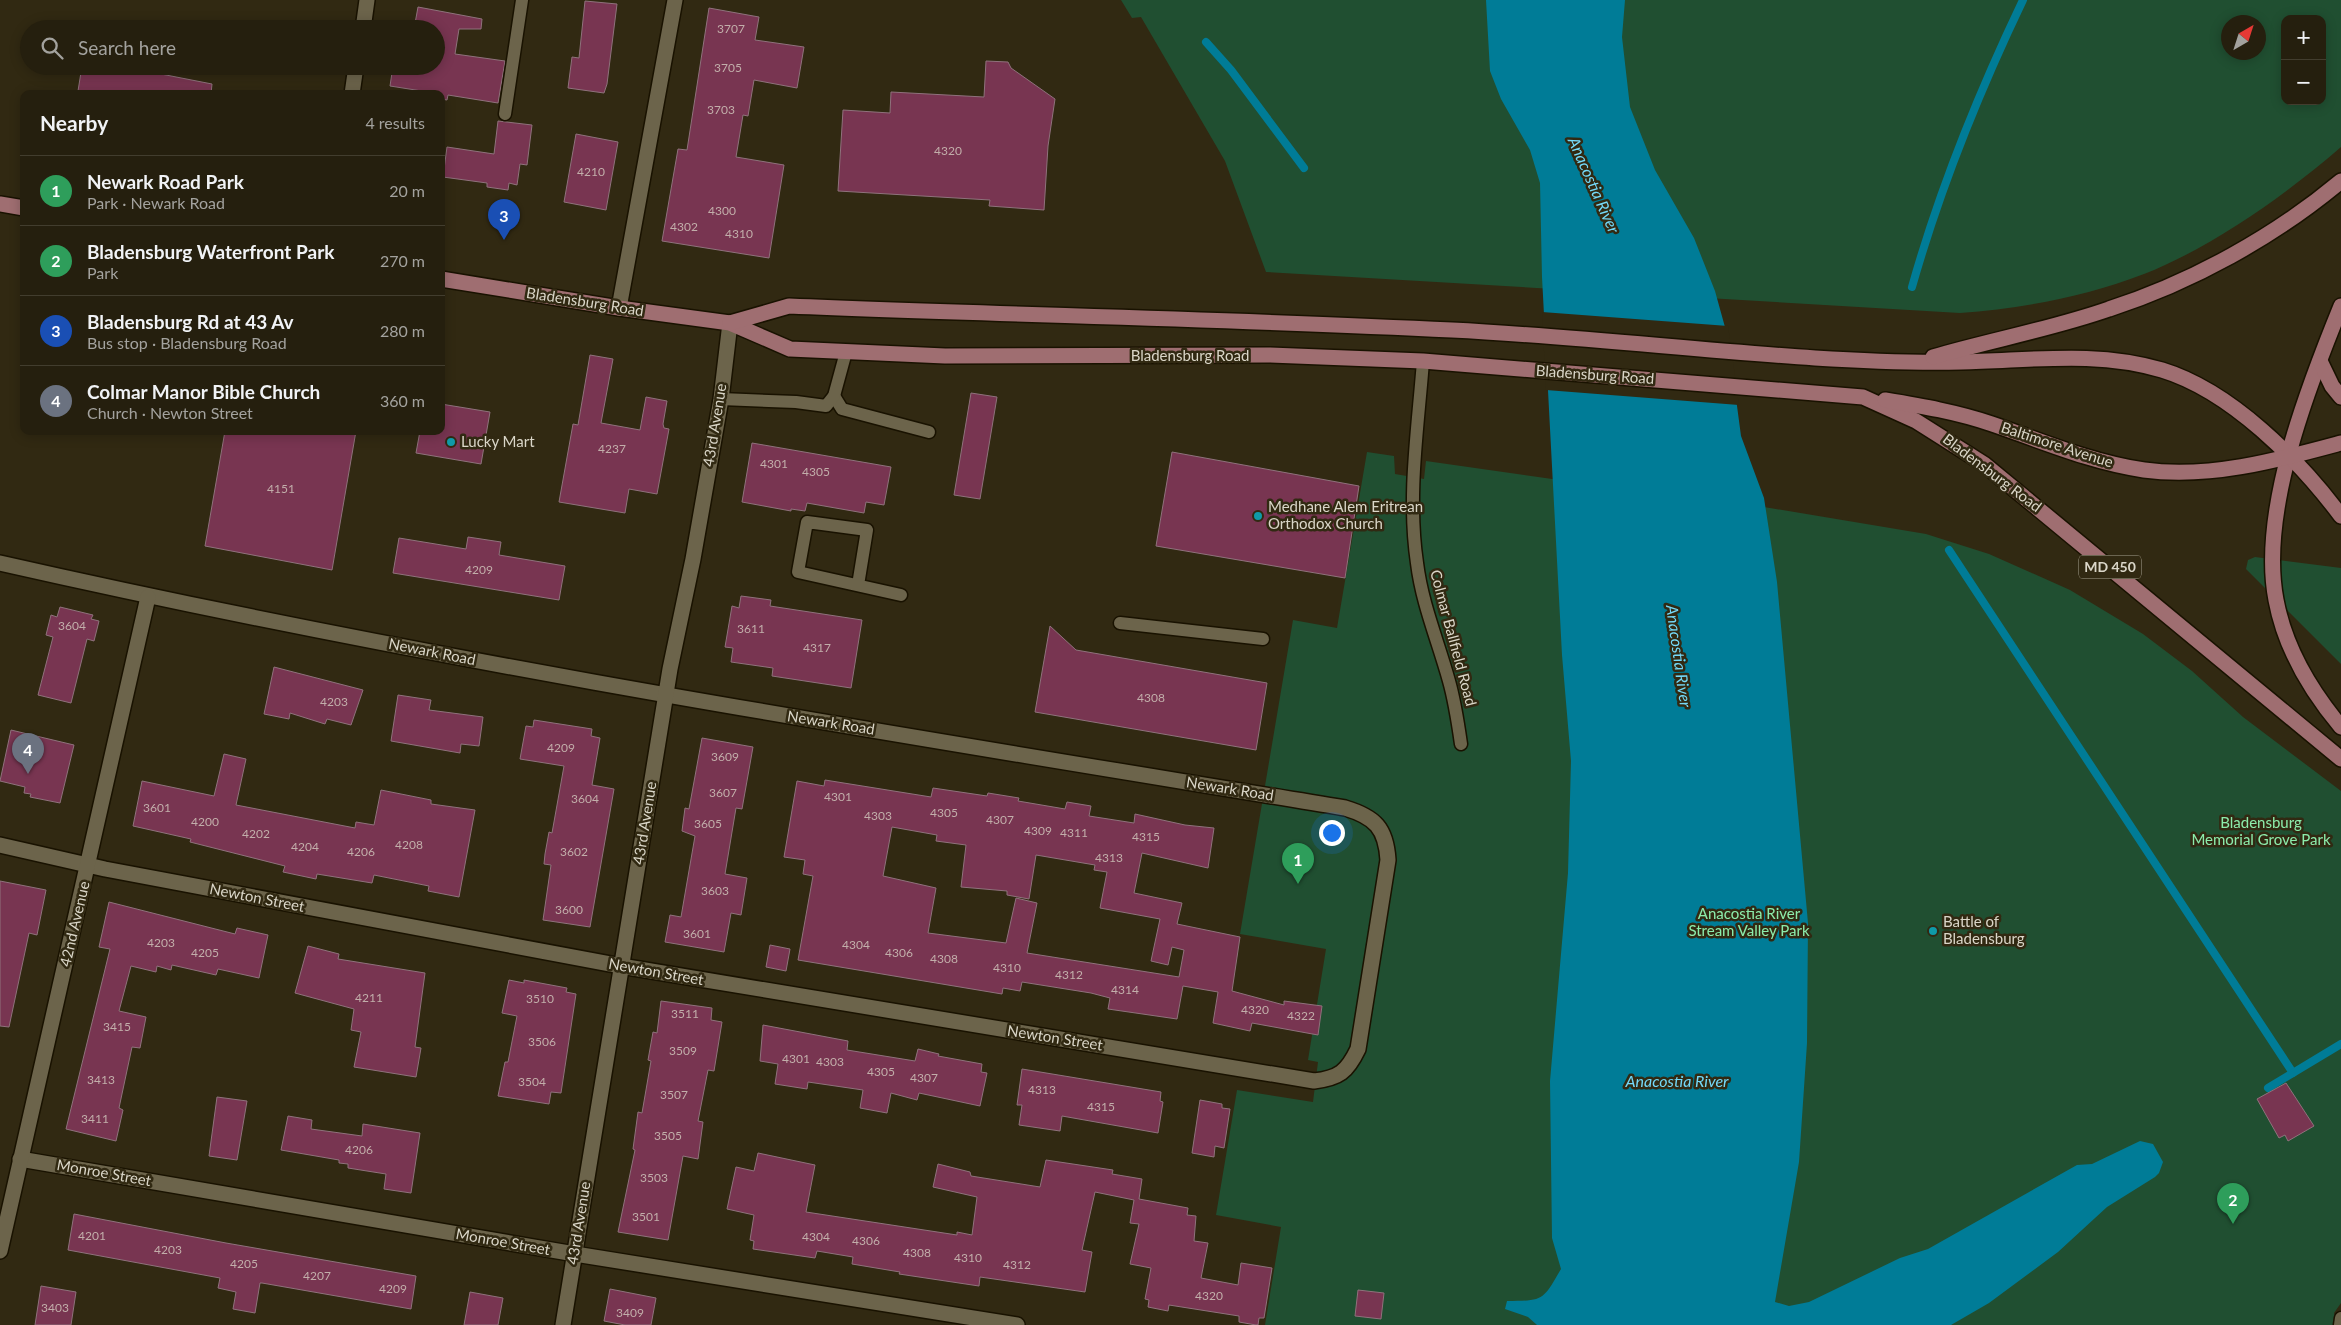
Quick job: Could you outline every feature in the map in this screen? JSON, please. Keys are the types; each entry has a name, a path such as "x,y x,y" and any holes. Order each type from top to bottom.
{"main road":[{"path":"1915,362 2077,320 2143,297 2245,247 2309,206 2341,181"},
{"path":"0,204 20,207"},
{"name":"Bladensburg Road","path":"445,280 619,308 730,323 790,349 993,357 1270,355 1423,361 1814,391 1863,397 1916,421 1984,464 2341,759"},
{"name":"Bladensburg Road","path":"730,323 789,306 1455,330 1812,358 1915,362 2076,357 2118,361 2163,370 2185,379 2222,400 2258,428 2287,456 2315,484 2341,516"},
{"path":"2341,306 2287,456 2273,547 2276,598 2283,628 2304,675 2341,727"},
{"path":"2320,361 2329,381 2341,397"},
{"name":"Baltimore Avenue","path":"1863,397 1957,414 2084,457 2144,470 2193,472 2222,469 2341,443"}],"street":[{"path":"364,20 367,0"},
{"path":"619,308 624,267 651,139 675,0"},
{"path":"353,90 355,75"},
{"name":"43rd Avenue","path":"563,1325 666,696 721,400 730,323"},
{"name":"Newark Road","path":"0,563 148,597 666,696 1345,808 1365,814 1379,827 1387,845 1388,860 1358,1049 1352,1062 1342,1073 1330,1080 1314,1081"},
{"name":"42nd Avenue","path":"0,1251 148,597"},
{"name":"Newton Street","path":"0,845 87,865 621,966 1314,1081"},
{"name":"Monroe Street","path":"20,1159 575,1254 1017,1325"}],"lane":[{"path":"505,114 522,0"},
{"path":"721,400 796,402 826,406 834,396 846,352"},
{"name":"Colmar Ballfield Road","path":"1423,361 1413,472 1413,521 1416,563 1424,602 1457,710 1462,744"},
{"path":"834,396 842,409 929,432"},
{"path":"858,586 867,530 807,522 798,572 858,586 901,595"},
{"path":"1120,623 1263,639"},
{"path":"2340,1325 2341,1318"}],"green space":[{"path":"1121,0 2341,0 2341,147 2273,201 2222,235 2169,263 2122,282 2076,295 2030,305 1984,311 1960,313 1266,272 1225,161 1141,17 1132,18"},
{"name":"Anacostia River Stream Valley Park","path":"1367,452 1394,456 1395,474 1424,479 1426,461 1763,509 1764,507 1926,534 1989,554 2070,590 2143,634 2192,671 2243,717 2341,791 2341,1303 2334,1313 2338,1325 1265,1325 1281,1227 1216,1215 1237,1090 1313,1102 1318,1062 1308,1060 1326,949 1240,934 1293,620 1337,628"},
{"path":"2255,557 2341,568 2341,664 2246,569 2248,560"}],"water":[{"name":"Anacostia River","path":"1486,0 1625,0 1622,37 1630,107 1655,170 1694,238 1715,291 1728,338 1741,436 1764,498 1777,582 1808,923 1807,1043 1799,1162 1775,1302 1789,1306 1809,1302 1900,1258 1928,1249 2077,1165 2092,1164 2140,1141 2153,1144 2163,1162 2159,1173 2155,1177 2107,1207 2058,1252 1989,1303 1951,1325 1537,1325 1528,1317 1505,1309 1507,1301 1529,1300 1541,1297 1546,1293 1561,1269 1552,1238 1550,1081 1568,873 1571,761 1562,655 1542,277 1540,183 1530,150 1501,99 1490,71"}],"pier":[{"path":"1542,312 1728,326 1739,405 1546,390"}],"building":[{"path":"585,1 617,4 607,84 604,93 568,88 572,57 579,58"},
{"path":"418,7 482,19 481,29 459,29 455,54 505,61 498,103 448,95 447,100 445,100 445,90 416,90 390,86 392,75 445,75 445,20 416,20"},
{"path":"709,8 759,17 755,40 804,47 797,88 754,80 748,116 743,115 736,157 784,165 769,258 662,241 678,149 687,150"},
{"path":"986,61 1008,62 1011,68 1055,99 1048,146 1044,210 989,206 990,200 838,191 843,110 890,113 891,92 984,97"},
{"path":"81,75 166,75 212,84 211,90 78,90"},
{"path":"498,121 532,125 527,165 520,164 517,185 509,183 508,190 487,187 487,183 445,177 447,147 494,154"},
{"path":"576,134 618,142 606,210 564,202"},
{"path":"590,355 613,359 601,423 640,430 646,397 667,401 663,424 664,428 669,429 657,494 629,489 625,513 559,502 573,424 578,425"},
{"path":"971,393 997,397 980,499 954,495"},
{"name":"Lucky Mart","path":"445,405 490,412 481,464 416,453 419,435 445,435"},
{"path":"224,435 355,435 332,570 205,546"},
{"path":"752,443 891,467 884,505 866,502 864,513 807,503 805,511 791,509 791,511 742,502"},
{"name":"Medhane Alem Eritrean Orthodox Church","path":"1172,452 1359,486 1345,578 1156,546"},
{"path":"468,537 501,542 499,555 565,566 559,600 393,573 399,538 466,549"},
{"path":"741,596 771,600 770,606 862,620 851,688 772,676 773,668 731,662 733,648 725,647 732,606 739,608"},
{"path":"60,607 93,615 91,619 99,621 94,641 87,639 71,703 38,695 53,637 46,635 51,615 57,617"},
{"path":"1050,626 1076,650 1267,683 1256,750 1035,712"},
{"path":"274,667 363,690 351,725 327,719 325,724 290,713 289,719 264,714"},
{"path":"398,695 431,700 429,710 483,717 479,746 461,744 460,753 391,741"},
{"path":"534,720 592,729 591,736 600,738 592,785 614,789 590,927 543,920 551,865 544,864 545,854 549,832 552,833 564,766 520,759 526,726 533,727"},
{"path":"11,730 74,745 60,803 30,797 31,794 24,793 25,787 0,781"},
{"path":"702,738 753,747 742,809 736,808 725,874 747,878 741,915 731,913 724,952 665,942 670,915 681,917 695,836 682,831 685,808 689,809"},
{"path":"224,754 246,759 236,805 355,828 356,822 374,825 381,790 431,800 431,804 475,810 459,897 428,891 429,886 374,875 372,883 317,874 316,879 283,872 285,866 190,842 191,839 133,826 142,781 214,796"},
{"path":"825,780 931,797 933,788 987,796 988,793 1019,798 1018,801 1065,809 1067,802 1091,806 1089,816 1134,823 1135,814 1185,825 1214,828 1208,868 1142,853 1134,893 1182,903 1177,924 1240,937 1232,991 1284,1005 1284,1001 1322,1006 1318,1035 1252,1023 1250,1031 1213,1023 1218,992 1183,986 1177,1019 1108,1009 1110,998 1091,993 1022,982 1020,991 1003,988 1002,994 798,960 813,876 803,874 805,860 784,857 797,781 824,786","holes":["892,827 937,835 936,841 966,845 961,887 1007,891 1007,895 1029,899 1036,855 1095,865 1094,870 1107,872 1100,908 1160,919 1151,961 1168,965 1172,947 1184,950 1179,977 1027,953 1037,903 1016,898 1006,943 928,933 936,888 883,876"]},
{"path":"0,881 46,890 37,935 29,933 9,1027 0,1026"},
{"path":"109,902 235,934 237,928 268,935 259,978 218,969 216,975 172,965 171,970 157,966 156,972 131,966 119,1011 146,1017 140,1048 132,1047 119,1108 123,1110 116,1141 66,1129 110,949 99,947"},
{"path":"770,945 790,949 786,971 766,967"},
{"path":"308,946 339,954 338,959 425,973 415,1047 421,1048 416,1077 354,1067 361,1032 351,1030 354,1009 295,993"},
{"path":"509,980 524,983 524,980 567,988 566,992 576,994 561,1093 551,1092 549,1104 498,1096 505,1062 508,1062 517,1016 502,1013"},
{"path":"661,1001 712,1008 711,1020 722,1022 714,1071 708,1070 698,1121 703,1122 698,1159 683,1156 668,1240 618,1232 635,1150 633,1149 638,1112 642,1113 651,1061 648,1060 653,1032 657,1033"},
{"path":"763,1025 848,1041 847,1050 915,1061 918,1049 939,1054 938,1056 982,1064 981,1072 987,1073 980,1106 919,1093 917,1100 891,1093 887,1113 860,1108 863,1090 808,1082 807,1089 775,1084 778,1064 760,1061"},
{"path":"1022,1069 1161,1092 1160,1101 1163,1102 1158,1133 1062,1116 1060,1131 1019,1125 1022,1105 1017,1105"},
{"path":"2286,1083 2314,1126 2288,1141 2285,1135 2279,1138 2257,1099"},
{"path":"217,1097 247,1101 237,1160 209,1156"},
{"path":"1200,1100 1222,1104 1222,1108 1230,1109 1224,1148 1215,1146 1214,1157 1192,1153"},
{"path":"288,1116 312,1120 311,1129 362,1136 363,1124 420,1133 411,1193 384,1189 386,1174 348,1168 348,1164 339,1163 339,1160 281,1150"},
{"path":"758,1153 815,1165 806,1212 957,1235 957,1232 972,1235 977,1197 933,1187 938,1164 970,1172 971,1176 1040,1187 1046,1160 1113,1170 1112,1174 1142,1179 1139,1199 1188,1208 1187,1215 1196,1216 1194,1241 1208,1243 1201,1278 1238,1285 1241,1263 1272,1268 1264,1318 1259,1318 1258,1325 1256,1325 1239,1322 1239,1316 1169,1305 1168,1311 1148,1307 1149,1300 1145,1299 1151,1268 1130,1264 1139,1224 1130,1223 1134,1200 1095,1192 1082,1250 1092,1252 1085,1292 980,1277 979,1286 899,1274 900,1272 852,1264 853,1257 817,1251 815,1258 753,1249 754,1241 750,1240 754,1215 727,1209 736,1167 754,1171"},
{"path":"74,1214 416,1276 411,1309 260,1283 255,1313 233,1309 236,1292 218,1288 220,1278 68,1250"},
{"path":"41,1286 76,1292 71,1325 35,1325"},
{"path":"610,1289 656,1298 651,1325 625,1325 604,1321"},
{"path":"1358,1290 1384,1293 1381,1319 1355,1316"},
{"path":"470,1292 503,1298 498,1325 464,1325"}],"waterway":[{"path":"1912,287 1948,177 1976,105 2023,0"},
{"path":"1206,42 1231,70 1304,168"},
{"path":"1949,550 2293,1073"},
{"path":"2268,1088 2341,1044"}],"place":[{"name":"Bladensburg Rd at 43 Av","path":"504,240"},
{"name":"Lucky Mart","path":"451,442"},
{"name":"Medhane Alem Eritrean Orthodox Church","path":"1258,516"},
{"name":"Colmar Manor Bible Church","path":"28,774"},
{"name":"Newark Road Park","path":"1298,884"},
{"name":"Battle of Bladensburg","path":"1933,931"},
{"name":"Bladensburg Waterfront Park","path":"2233,1224"}],"park label":[{"name":"Bladensburg Memorial Grove Park","path":"2261,832"}]}
